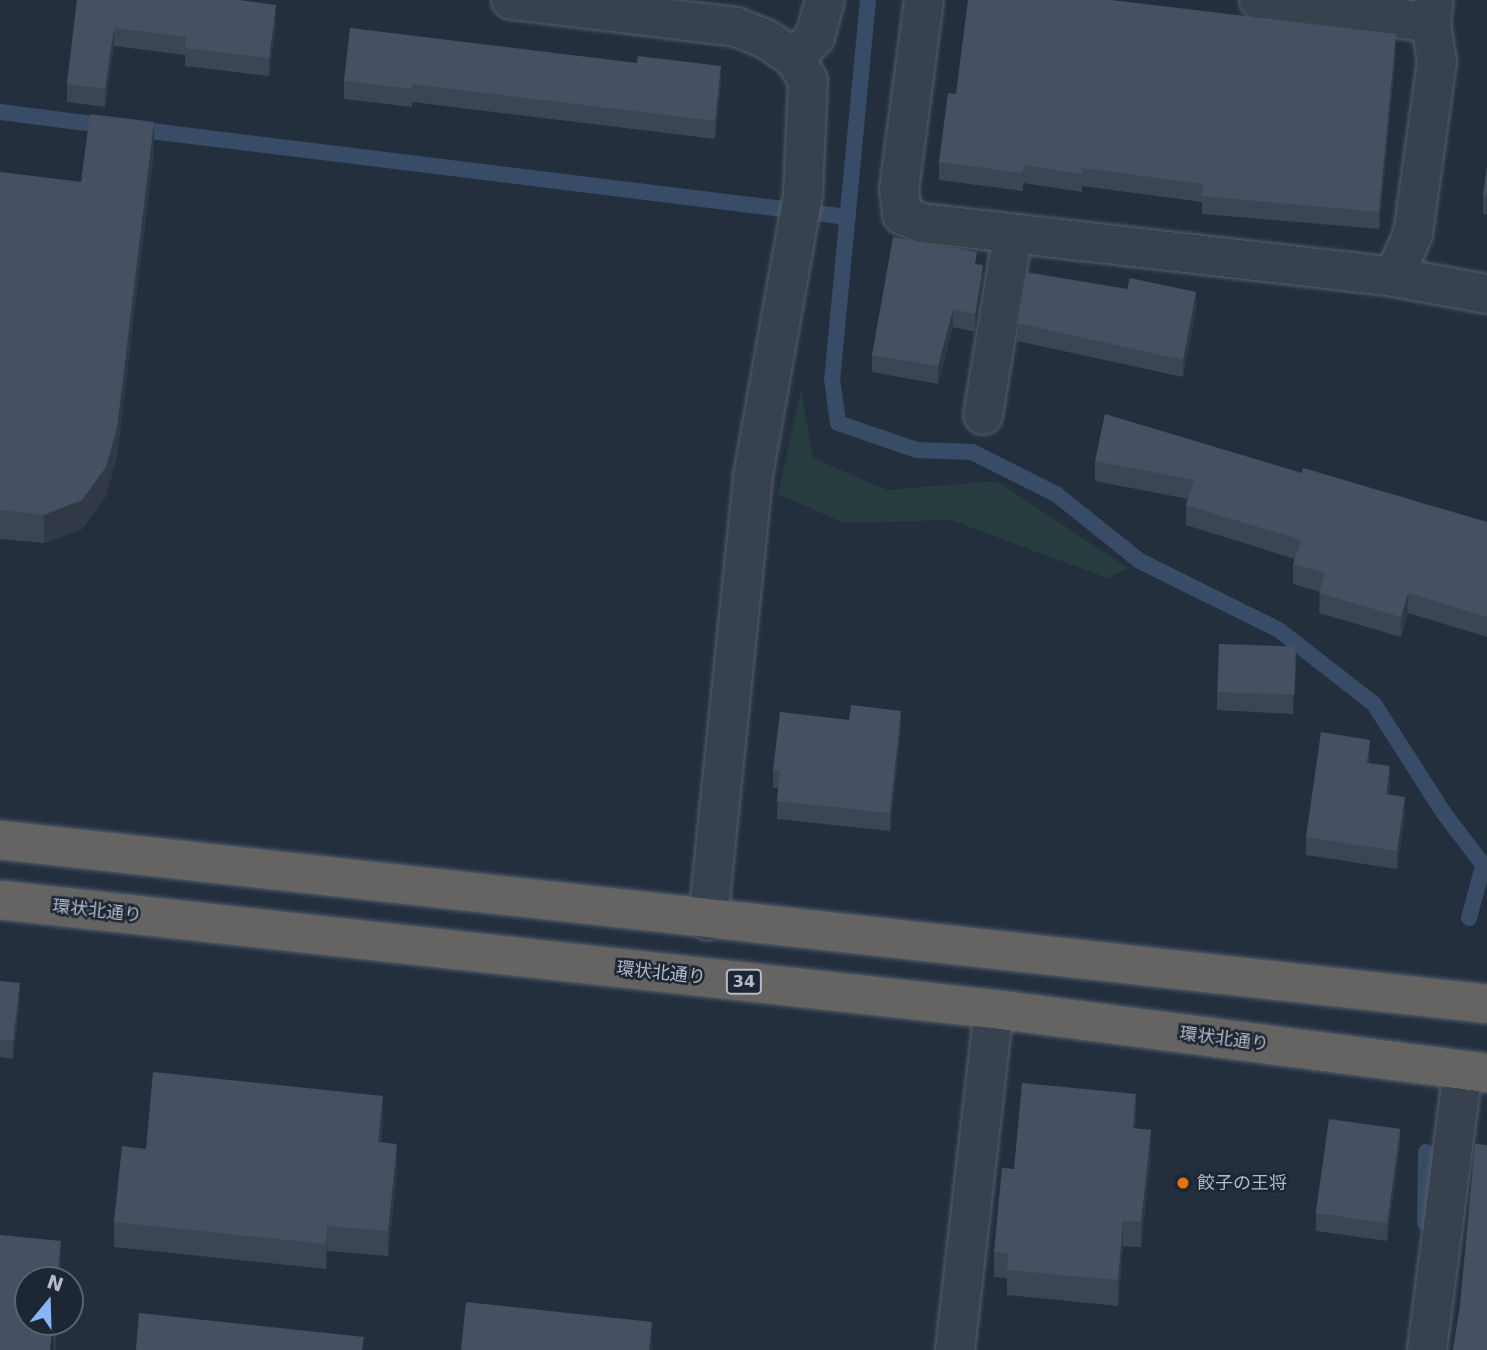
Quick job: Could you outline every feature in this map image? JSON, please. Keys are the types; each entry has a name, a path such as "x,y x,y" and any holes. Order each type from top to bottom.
{"highway":[{"path":"0,840 708,921 1487,1004"},
{"name":"環状北通り","path":"0,900 994,1009 1475,1071"}],"street":[{"path":"511,0 736,27 794,58 808,80 801,211 753,477 708,921"},
{"path":"794,58 815,37 825,0"},
{"path":"924,0 899,189 902,215 922,223 1394,277 1487,294"},
{"path":"1259,0 1432,12 1437,62 1413,234 1394,277"},
{"path":"983,415 1013,233"},
{"path":"955,1350 994,1009"},
{"path":"1427,1350 1475,1071"}],"green space":[{"path":"801,390 813,458 887,490 997,481 1128,568 1107,578 951,520 844,523 778,494"}],"building":[{"path":"77,0 240,0 276,5 269,58 185,48 186,37 114,28 105,89 67,84"},
{"path":"968,0 1111,0 1396,34 1379,212 1202,196 1204,184 1082,168 1082,174 1023,165 1023,173 939,162 948,93 956,94"},
{"path":"350,28 637,63 638,56 721,66 715,121 412,84 412,89 344,81"},
{"path":"90,114 154,122 117,428 106,467 82,500 44,515 0,510 0,172 81,182"},
{"path":"1487,166 1487,197 1483,196"},
{"path":"893,237 977,252 975,264 983,265 975,314 953,309 938,366 872,355"},
{"path":"1026,272 1127,289 1130,278 1196,292 1183,360 1017,323"},
{"path":"1105,414 1302,473 1303,468 1487,522 1487,617 1408,593 1401,617 1319,593 1325,573 1293,564 1301,540 1186,505 1194,480 1095,461"},
{"path":"1219,644 1296,647 1294,695 1217,692"},
{"path":"851,705 901,711 890,813 777,801 780,771 773,770 780,712 849,720"},
{"path":"1321,732 1370,740 1367,763 1390,766 1386,794 1405,797 1397,851 1306,837"},
{"path":"0,981 20,983 13,1041 0,1039"},
{"path":"153,1072 383,1096 378,1142 397,1144 388,1231 327,1226 326,1244 114,1222 122,1146 146,1149"},
{"path":"1022,1083 1136,1094 1133,1128 1151,1130 1141,1222 1123,1221 1118,1280 1007,1270 1008,1253 994,1252 1002,1168 1014,1169"},
{"path":"1329,1119 1400,1129 1387,1223 1316,1213"},
{"path":"1475,1144 1487,1145 1487,1350 1453,1350 1460,1305"},
{"path":"0,1235 61,1241 58,1266 14,1266 14,1336 52,1336 50,1350 0,1350"},
{"path":"466,1302 652,1322 649,1350 461,1350"},
{"path":"139,1313 364,1337 362,1350 136,1350"}],"waterway":[{"path":"868,0 832,378 838,423 917,450 972,452 1056,494 1140,561 1279,630 1374,704 1443,812 1487,870"},
{"path":"0,112 110,126"},
{"path":"135,129 848,217"},
{"path":"1469,918 1483,866"},
{"path":"1425,1223 1426,1152"}],"place":[{"name":"餃子の王将","path":"1183,1183"}]}
